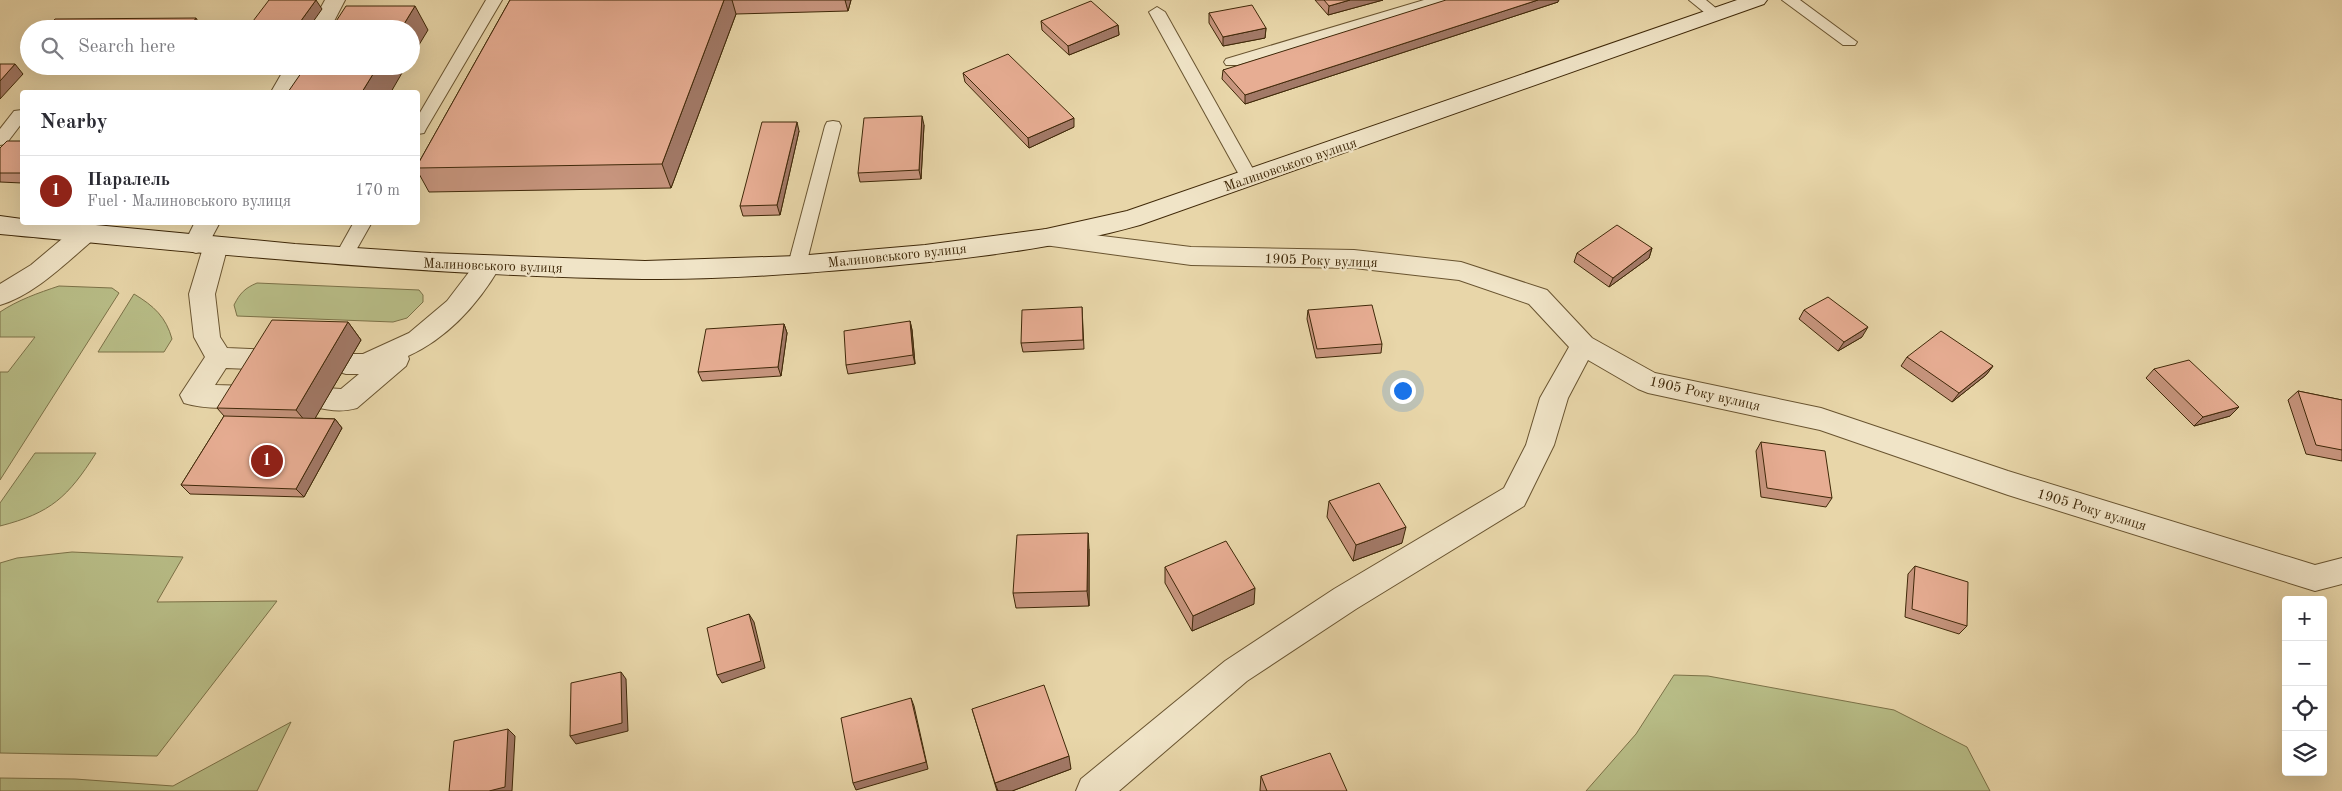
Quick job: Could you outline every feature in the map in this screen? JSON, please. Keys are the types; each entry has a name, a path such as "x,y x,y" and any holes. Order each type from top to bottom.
{"street":[{"path":"324,20 335,0"},
{"name":"Малиновського вулиця","path":"0,225 84,234 207,237 344,256 488,265 645,270 797,265 925,254 1046,238 1131,219 1723,8 1756,0"},
{"path":"283,90 292,75"},
{"path":"0,296 40,271 84,234"},
{"path":"207,237 202,294 206,337 219,358"},
{"name":"1905 Року вулиця","path":"1046,238 1191,256 1354,259 1461,271 1538,296 1583,345 1648,382 1822,420 2018,486 2315,578 2342,571"},
{"path":"326,399 348,400 456,308 488,265"},
{"path":"346,364 366,364 418,340"},
{"path":"1093,791 1236,671 1345,599 1514,497 1540,445 1554,398 1583,345"},
{"path":"219,358 272,360"},
{"path":"219,358 194,394 250,397"}],"lane":[{"path":"420,126 494,0"},
{"path":"1232,62 1440,0"},
{"path":"1697,0 1723,8"},
{"path":"1790,0 1850,42"},
{"path":"1157,12 1249,178"},
{"path":"0,140 20,115"},
{"path":"797,265 832,126"},
{"path":"344,256 360,225"}],"green space":[{"path":"257,283 419,290 423,295 423,302 407,318 393,322 237,316 234,305 236,301 243,291"},
{"path":"59,286 112,288 119,293 0,480 0,372 8,372 35,337 0,337 0,312 21,300"},
{"path":"134,294 148,303 163,318 172,339 164,352 98,352"},
{"path":"35,453 96,453 76,481 57,501 33,515 0,526 0,503"},
{"path":"72,552 183,557 157,602 277,601 157,756 0,753 0,563 17,558"},
{"path":"1674,675 1708,676 1894,710 1967,747 1990,791 1586,791 1636,734"},
{"path":"291,722 257,791 0,791 0,778 75,779 173,786"}],"building":[{"path":"269,0 316,0 302,20 254,20"},
{"path":"510,0 724,0 662,164 420,168 420,160"},
{"path":"1324,0 1350,0 1329,6"},
{"path":"1446,0 1538,0 1245,95 1223,70"},
{"path":"1091,1 1118,25 1068,46 1041,21"},
{"path":"1252,5 1266,28 1223,37 1209,13"},
{"path":"346,6 415,6 406,20 337,20"},
{"path":"196,18 195,20 55,19"},
{"path":"1008,54 1074,118 1028,138 963,73"},
{"path":"0,64 15,64 0,81"},
{"path":"300,75 372,75 363,90 289,90"},
{"path":"922,116 919,170 858,173 864,118"},
{"path":"762,122 797,122 777,205 740,206"},
{"path":"7,141 20,141 20,173 0,173 0,148"},
{"path":"1617,225 1652,248 1613,278 1577,253"},
{"path":"1828,297 1868,327 1844,342 1804,310"},
{"path":"1372,305 1382,344 1317,349 1308,310"},
{"path":"1082,307 1083,340 1021,343 1022,310"},
{"path":"272,320 348,322 296,410 217,408"},
{"path":"910,321 913,355 846,365 844,331"},
{"path":"784,324 778,367 698,372 706,329"},
{"path":"1941,331 1993,366 1959,393 1907,357"},
{"path":"2189,360 2239,407 2203,417 2154,369"},
{"path":"2298,391 2342,400 2342,450 2316,445"},
{"path":"224,416 335,419 296,489 181,485"},
{"path":"1761,442 1825,451 1832,498 1767,488"},
{"path":"1379,483 1406,527 1356,545 1329,501"},
{"path":"1088,533 1087,591 1013,593 1017,535"},
{"path":"1226,541 1255,588 1193,616 1165,567"},
{"path":"1915,566 1968,582 1967,626 1912,609"},
{"path":"749,614 761,661 717,675 707,628"},
{"path":"621,672 622,723 570,736 571,683"},
{"path":"1044,685 1069,756 995,783 972,709"},
{"path":"911,698 926,762 853,783 841,718"},
{"path":"508,729 505,787 489,791 449,791 454,741"},
{"path":"1330,753 1347,791 1267,791 1261,776"}],"place":[{"name":"Паралель","path":"267,461"}]}
